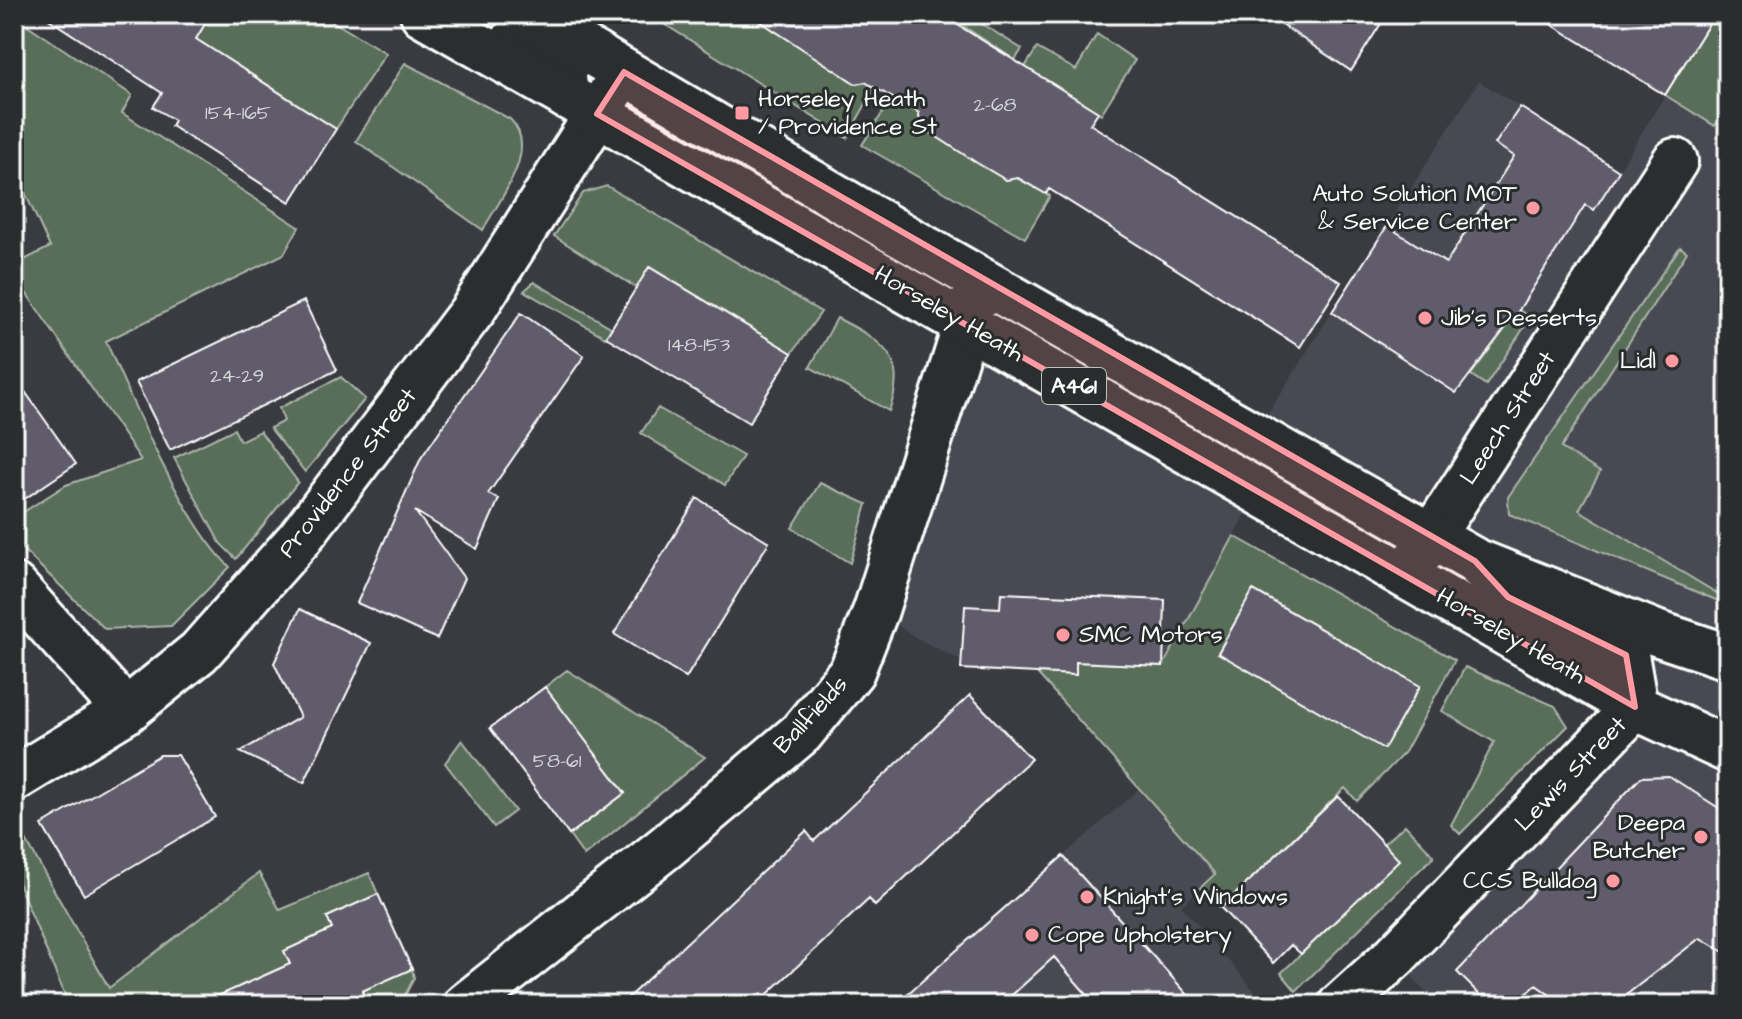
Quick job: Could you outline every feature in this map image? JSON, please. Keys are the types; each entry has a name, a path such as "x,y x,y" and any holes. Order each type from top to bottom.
{"main road":[{"name":"Horseley Heath","path":"423,14 520,29 574,43 598,94 889,228 973,301"},
{"name":"Horseley Heath","path":"520,29 598,94 973,301 1419,556 1463,609 1635,707 1728,750"},
{"name":"Providence Street","path":"14,779 126,711 199,652 299,539 473,310 598,94"},
{"name":"Leech Street","path":"1419,556 1675,161"},
{"name":"Ballfields","path":"466,1005 666,847 801,733 852,671 876,610 973,301"},
{"name":"Horseley Heath","path":"1419,556 1475,561 1656,633 1728,657"},
{"name":"Lewis Street","path":"1341,1005 1395,956 1635,707 1626,655 1508,597 1475,561"},
{"path":"14,586 126,711"}],"highlighted area":[{"path":"624,72 1475,561 1508,597 1626,655 1635,707 597,114"}],"shaded area":[{"path":"1479,81 1619,170 1665,95 1728,134 1728,1005 1438,1005 1418,984 1395,956 1635,708 1626,656 1420,555 1268,473 1163,666 1077,662 1076,675 982,671 915,637 876,610 973,298 1242,454"},
{"path":"1138,790 1215,875 1181,906 1267,1005 938,1005 919,984"}],"green space":[{"path":"202,14 320,14 386,53 336,129 196,39"},
{"path":"648,14 766,14 772,17 773,30 785,37 798,35 843,64 845,77 856,84 869,82 876,86 847,138"},
{"path":"945,14 966,14 1022,49 1015,60"},
{"path":"1715,14 1728,14 1728,100 1715,126 1665,95"},
{"path":"14,16 132,95 122,113 299,227 284,254 106,341 177,492 195,522 230,567 171,626 105,629 14,541 14,518 66,485 141,460 18,281 14,283 14,265 50,247 14,169"},
{"path":"1097,34 1135,60 1101,114 1025,67 1037,48 1076,70"},
{"path":"405,63 510,119 518,131 521,145 514,174 483,230 356,141"},
{"path":"892,98 919,113 920,126 1050,196 1025,238 862,145"},
{"path":"607,186 821,312 792,353 650,267 637,288 554,236 583,193"},
{"path":"1680,247 1687,252 1561,448 1600,472 1579,510 1725,598 1728,595 1728,605 1509,514 1508,497"},
{"path":"534,282 612,328 607,338 524,291"},
{"path":"1519,310 1531,317 1486,385 1471,375"},
{"path":"837,318 867,334 887,352 896,376 889,411 810,367"},
{"path":"341,377 365,399 305,472 270,428 284,421 279,408"},
{"path":"658,408 743,456 725,485 641,433"},
{"path":"234,429 240,441 260,431 298,482 236,559 220,543 174,458"},
{"path":"820,483 867,504 850,563 792,528"},
{"path":"1234,536 1455,660 1405,752 1357,801 1345,788 1221,908 1200,888 1215,874 1037,673 1075,675 1076,662 1163,666","holes":["1254,590 1420,686 1384,748 1218,653"]},
{"path":"1465,667 1555,706 1568,726 1460,834 1451,825 1494,742 1442,711"},
{"path":"567,670 705,757 584,856 569,835 625,793 545,687"},
{"path":"462,740 515,811 494,827 445,763"},
{"path":"1405,825 1434,856 1296,991 1281,973 1339,918 1383,844"},
{"path":"18,826 109,988 259,873 280,910 369,873 378,894 327,917 332,929 285,951 290,964 240,986 229,1005 69,1005 14,873 14,829"},
{"path":"412,969 414,978 400,1005 360,1005 367,1002 357,980"}],"building":[{"path":"41,14 211,14 196,39 336,129 290,202 171,126 174,120 153,107 162,93"},
{"path":"749,14 940,14 1098,112 1090,124 1341,282 1300,347 1049,189 1046,194 1018,178 1006,180 977,163 920,126 919,113 865,82 856,84"},
{"path":"1266,14 1387,14 1351,71"},
{"path":"1535,14 1715,14 1665,95"},
{"path":"1520,107 1619,171 1594,210 1585,205 1519,310 1456,393 1332,312 1387,226 1446,263 1514,156 1495,144"},
{"path":"649,267 792,353 749,423 606,337"},
{"path":"304,301 337,370 170,450 136,382"},
{"path":"521,313 584,356 488,494 499,499 477,549 415,511 464,578 437,639 357,603 421,458"},
{"path":"14,376 76,464 14,506"},
{"path":"697,498 769,542 686,678 614,634"},
{"path":"1253,590 1420,686 1384,749 1218,653"},
{"name":"SMC Motors","path":"1001,593 1165,600 1163,666 1076,662 1076,675 961,669 965,606 1000,608"},
{"path":"300,609 371,643 304,783 240,752 300,717 274,663"},
{"path":"545,687 625,793 569,835 490,728"},
{"path":"970,695 1031,759 875,906 869,899 756,1005 620,1005 806,831 814,841"},
{"path":"160,755 178,755 215,817 84,895 42,825"},
{"name":"CCS Bulldog","path":"1669,776 1728,814 1728,954 1700,938 1613,1005 1564,1005 1536,985 1515,1005 1490,1005 1457,972 1641,777"},
{"path":"1338,796 1399,860 1301,954 1291,945 1273,963 1221,908"},
{"name":"Cope Upholstery","path":"1063,856 1197,1005 1096,1005 1054,957 1001,1005 895,1005"},
{"path":"378,894 412,969 362,991 368,1005 198,1005 290,964 284,951 332,929 327,917"}],"place":[{"name":"Horseley Heath / Providence St","path":"742,113"},
{"name":"Auto Solution MOT & Service Center","path":"1533,208"},
{"name":"Jib's Desserts","path":"1425,318"},
{"name":"Lidl","path":"1672,361"},
{"name":"SMC Motors","path":"1063,635"},
{"name":"Deepa Butcher","path":"1701,837"},
{"name":"CCS Bulldog","path":"1613,881"},
{"name":"Knight's Windows","path":"1087,897"},
{"name":"Cope Upholstery","path":"1032,935"}]}
